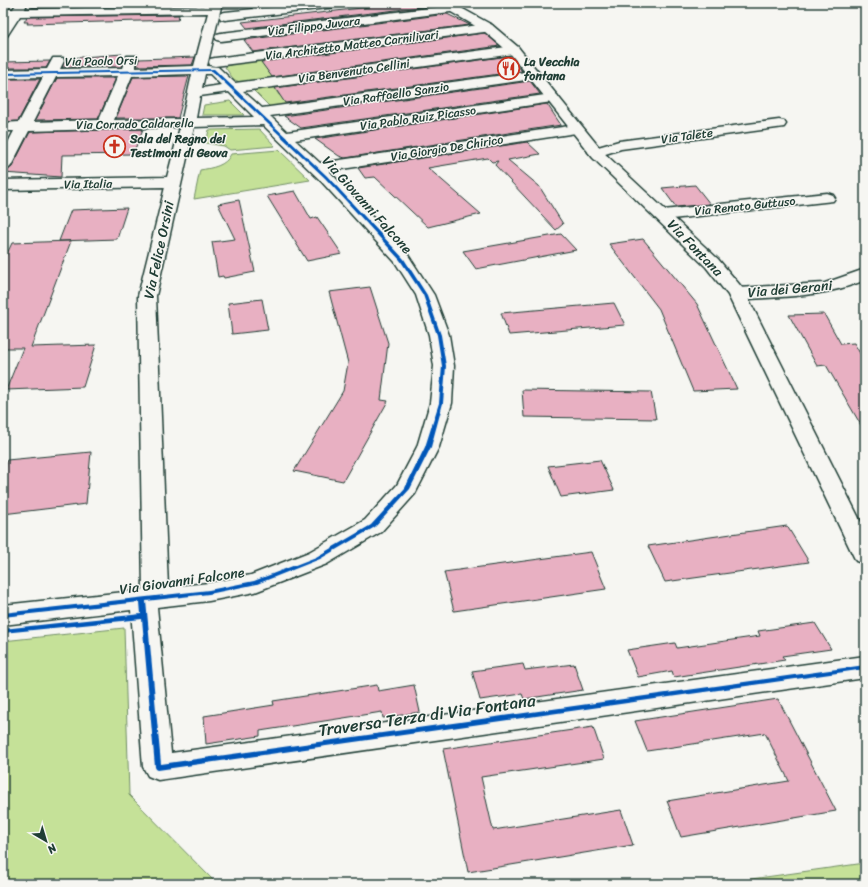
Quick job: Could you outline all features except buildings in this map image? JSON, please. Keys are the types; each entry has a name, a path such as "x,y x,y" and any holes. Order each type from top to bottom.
{"street":[{"path":"209,67 221,37 227,3"},
{"path":"225,16 255,7 344,3"},
{"path":"3,13 20,8 215,6"},
{"name":"Via Felice Orsini","path":"150,599 147,296 194,93 209,67 215,6"},
{"name":"Via Fontana","path":"448,6 488,28 514,50 596,152 712,263 737,294 865,556"},
{"name":"Via Filippo Juvara","path":"221,37 448,6"},
{"path":"3,33 20,8"},
{"name":"Via Architetto Matteo Carnilivari","path":"209,67 488,28"},
{"name":"Via Benvenuto Cellini","path":"194,93 514,50"},
{"path":"105,124 134,56"},
{"path":"3,166 56,66"},
{"name":"Via Paolo Orsi","path":"3,74 56,66 128,71 209,67"},
{"name":"Via Giovanni Falcone","path":"3,615 209,592 255,583 318,558 373,526 407,490 428,448 441,403 444,366 439,335 425,295 402,259 318,168 209,67"},
{"name":"Via Raffaello Sanzio","path":"263,117 533,75"},
{"name":"Via Pablo Ruiz Picasso","path":"284,137 552,98"},
{"name":"Via Corrado Caldarella","path":"3,127 188,123 263,117"},
{"name":"Via Talete","path":"596,152 619,145 779,124"},
{"name":"Via Giorgio De Chirico","path":"318,168 576,129"},
{"name":"Via Italia","path":"3,186 174,182"},
{"name":"Via Renato Guttuso","path":"663,215 826,198"},
{"name":"Via dei Gerani","path":"737,294 825,288 865,274"},
{"name":"Traversa Terza di Via Fontana","path":"150,599 158,767 865,667"}],"green space":[{"path":"402,42 410,50 268,70 273,77 253,81 243,82 235,80 225,67 233,64"},
{"path":"273,86 279,95 296,93 302,102 270,107 252,89"},
{"path":"230,101 244,115 202,115 204,105"},
{"path":"259,129 275,146 230,150 224,146 206,143 209,130"},
{"path":"279,150 310,180 194,199 200,170 222,164 231,154"},
{"path":"124,628 129,795 217,884 3,884 3,641"},
{"path":"865,863 865,884 716,884"}],"cycle path":[{"path":"3,74 213,70 326,177 402,259 425,295 439,335 444,366 441,403 428,447 407,489 373,526 318,558 255,583 209,592 3,615"},
{"path":"143,599 158,767 865,667"},
{"path":"3,631 145,616"}],"place":[{"name":"La Vecchia fontana","path":"508,69"},
{"name":"Sala del Regno dei Testimoni di Geova","path":"115,146"}]}
